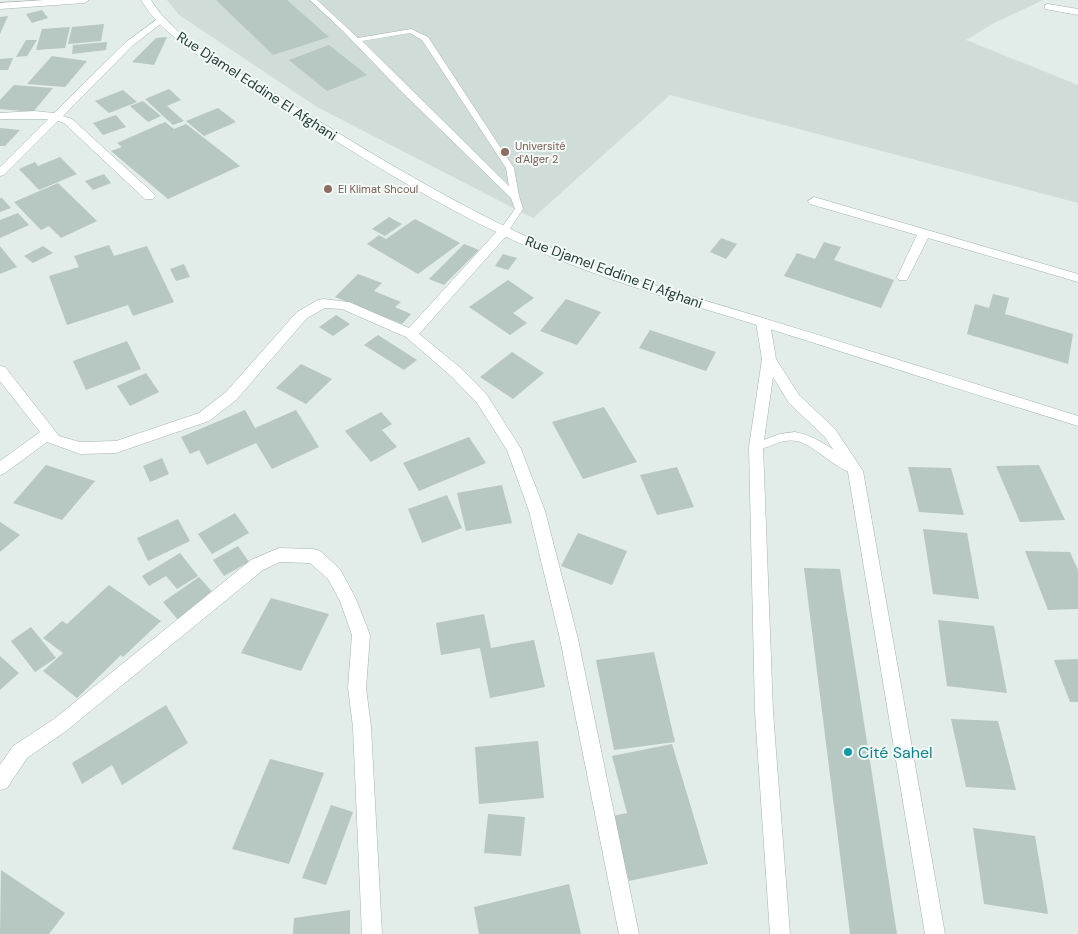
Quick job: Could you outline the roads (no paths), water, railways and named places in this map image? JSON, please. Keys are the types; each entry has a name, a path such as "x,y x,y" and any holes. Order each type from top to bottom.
{"street":[{"path":"0,6 84,0"},
{"name":"Rue Djamel Eddine El Afghani","path":"146,0 160,20 195,48 403,178 504,232 570,260 763,323 1078,421"},
{"path":"1048,7 1078,12"},
{"path":"0,173 129,44 160,20"},
{"path":"0,116 56,117 72,125 149,196"},
{"path":"814,201 1078,278"},
{"path":"411,334 504,232"},
{"path":"903,277 924,233"},
{"path":"0,371 54,440 80,448 116,447 204,417 232,396 302,315 323,303 344,305 411,334 457,373 482,399 514,449 537,511 569,639 629,934"},
{"path":"763,323 769,360 756,446 764,712 780,934"},
{"path":"769,360 794,398 830,433 854,471 935,934"},
{"path":"0,469 49,433"},
{"path":"0,781 20,752 60,725 257,565 279,555 314,556 334,574 348,599 361,635 357,688 362,728 372,934"}],"lane":[{"path":"313,0 357,40 404,89 516,197"},
{"path":"357,40 379,34 411,31 426,39 510,168 519,209 504,232"},
{"path":"756,446 777,439 796,436 821,448 854,471"}],"place":[{"name":"Université d'Alger 2","path":"505,152"},
{"name":"El Klimat Shcoul","path":"328,189"},
{"name":"Cité Sahel","path":"848,752"}]}
